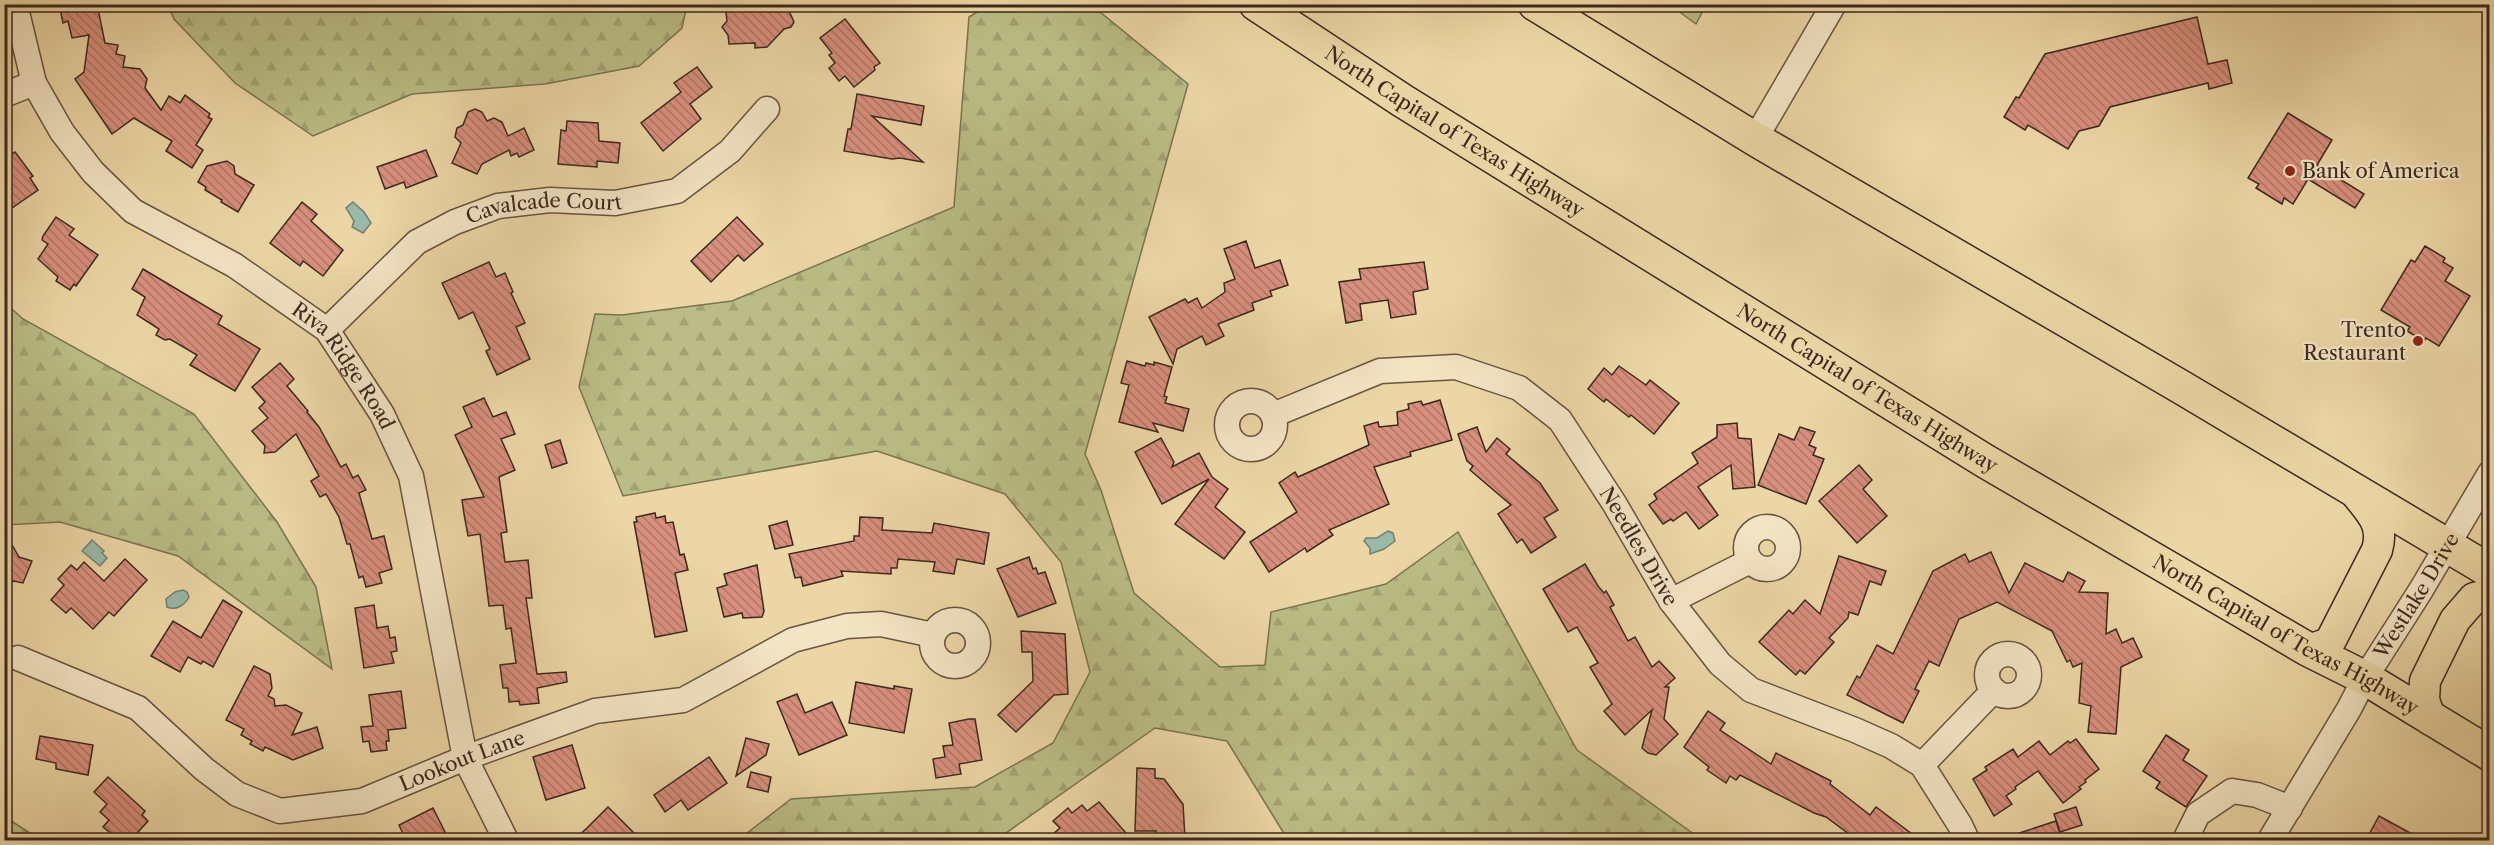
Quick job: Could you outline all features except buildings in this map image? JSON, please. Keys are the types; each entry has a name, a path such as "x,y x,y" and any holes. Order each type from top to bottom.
{"highway":[{"name":"North Capital of Texas Highway","path":"1256,4 1403,101 1984,461 2309,650 2365,678 2490,754"},
{"path":"1536,4 1755,138 2490,571"}],"main road":[{"path":"2309,650 2329,643 2381,538 2378,523 2353,490"},
{"path":"2431,720 2424,700 2425,681 2455,620 2474,598 2490,594"}],"street":[{"name":"Riva Ridge Road","path":"15,4 34,83 62,132 93,172 133,211 234,266 327,330 382,414 411,476 465,758 506,840"},
{"path":"1755,138 1833,4"},
{"path":"4,94 34,83"},
{"name":"Cavalcade Court","path":"327,330 417,242 455,222 498,206 550,200 615,203 677,191 730,151 767,109"},
{"name":"Needles Drive","path":"1273,416 1380,371 1456,367 1519,388 1560,420 1614,503 1671,601 1720,664 1751,690 1855,730 1891,746 1922,765 1967,840"},
{"name":"Westlake Drive","path":"2270,840 2349,710 2365,678 2490,473"},
{"path":"1671,601 1750,561"},
{"name":"Lookout Lane","path":"18,658 138,708 204,769 237,794 280,811 362,801 465,758 595,711 683,700 793,640 836,628 881,624 933,635"},
{"path":"1922,765 1994,690"},
{"path":"2185,840 2198,814 2232,791 2257,795 2290,808"}],"green space":[{"path":"990,4 1041,5 1100,12 1188,84 1085,454 1101,490 1134,593 1220,667 1265,665 1271,612 1386,584 1458,532 1577,750 1702,840 1288,840 1227,741 1155,728 996,840 738,840 791,799 975,787 1053,743 1090,672 1061,562 1005,494 877,451 623,496 579,387 595,314 622,315 732,301 954,207 969,17"},
{"path":"168,5 687,5 682,28 639,66 545,84 412,94 313,136 235,83 174,19"},
{"path":"1670,5 1706,5 1696,24"},
{"path":"4,302 23,319 194,414 277,522 316,587 332,669 178,556 60,522 5,525"},
{"path":"5,817 41,840 5,840"}],"shaded area":[{"path":"353,202 364,212 371,223 363,233 352,227 354,221 346,208"},
{"path":"1388,531 1393,533 1395,541 1384,549 1370,554 1370,548 1364,541 1366,538 1377,538"},
{"path":"92,540 104,551 102,553 107,558 100,566 82,551"},
{"path":"183,590 189,597 185,602 177,608 167,607 166,599 175,592"}],"place":[{"name":"Bank of America","path":"2290,171"},
{"name":"Trento Restaurant","path":"2418,341"}]}
